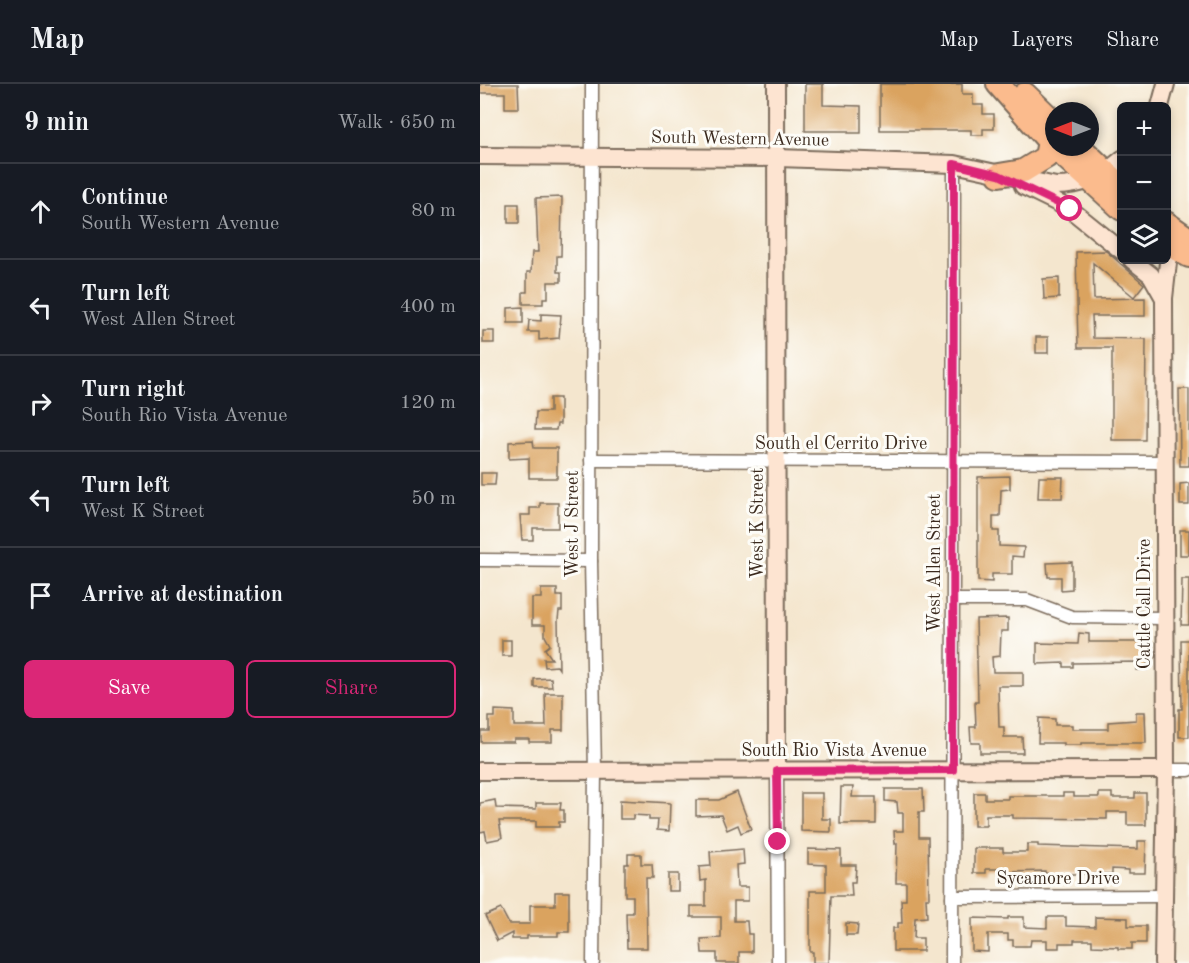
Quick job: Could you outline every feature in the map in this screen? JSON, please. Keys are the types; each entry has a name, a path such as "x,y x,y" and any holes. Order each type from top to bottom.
{"highway":[{"path":"998,84 1045,131"},
{"path":"1016,84 1045,127"},
{"path":"999,175 1023,171 1046,156"},
{"path":"1080,156 1110,175"},
{"path":"1090,156 1110,175 1117,195"},
{"path":"1171,231 1179,246"}],"street":[{"name":"West J Street","path":"592,84 591,561 595,771 593,963"},
{"name":"West K Street","path":"776,84 778,158 778,963"},
{"path":"1161,102 1166,84"},
{"name":"South Western Avenue","path":"480,156 778,158 954,164 1056,186 1071,186 1110,175"},
{"name":"West Allen Street","path":"952,963 954,164"},
{"name":"South Western Avenue","path":"999,175 1070,209 1117,247"},
{"name":"Cattle Call Drive","path":"1163,963 1166,770 1164,298 1179,246"},
{"path":"1137,264 1151,275 1164,298"},
{"name":"South el Cerrito Drive","path":"591,460 1164,462"},
{"path":"480,560 591,561"},
{"path":"953,600 1027,600 1072,617 1165,618"},
{"name":"South Rio Vista Avenue","path":"480,771 1189,770"},
{"name":"Sycamore Drive","path":"952,897 1164,896"}],"building":[{"path":"480,84 518,84 519,108 505,108 505,93 480,93"},
{"path":"805,84 823,84 823,105 861,106 861,133 805,131"},
{"path":"880,84 962,84 962,94 973,94 973,105 983,105 983,114 994,114 994,129 983,129 983,135 971,135 971,130 880,130"},
{"path":"562,197 561,256 557,256 557,272 561,272 561,282 548,282 548,298 543,298 543,304 523,304 523,292 527,292 527,272 531,272 532,252 538,252 536,198"},
{"path":"508,204 519,204 519,223 508,223"},
{"path":"1106,251 1117,261 1117,264 1121,264 1144,284 1134,297 1093,263 1094,299 1145,298 1145,316 1092,316 1093,338 1146,339 1145,440 1112,440 1112,348 1078,348 1076,252"},
{"path":"1059,278 1059,298 1044,299 1043,279"},
{"path":"523,307 523,323 508,323 508,308"},
{"path":"541,314 561,315 559,338 539,340 539,332 528,332 529,320 541,321"},
{"path":"483,331 494,331 494,343 483,343"},
{"path":"1036,337 1048,337 1048,353 1036,353"},
{"path":"1179,389 1189,389 1189,466 1180,466"},
{"path":"550,398 560,398 560,424 557,424 556,430 535,430 536,412 550,412"},
{"path":"533,441 534,448 557,448 557,478 529,478 529,458 509,459 509,442"},
{"path":"481,473 496,473 495,485 481,485"},
{"path":"1010,476 1010,489 1001,490 1000,516 993,516 993,531 999,531 999,546 1024,547 1023,557 1012,556 1012,574 992,574 992,582 978,581 978,477"},
{"path":"1039,477 1063,477 1062,498 1038,498"},
{"path":"1189,483 1189,505 1180,505 1180,484"},
{"path":"540,503 558,503 558,528 533,528 533,540 522,540 520,515 530,515 530,508 540,508"},
{"path":"1180,530 1189,530 1189,555 1180,555"},
{"path":"1072,562 1072,589 1061,590 1061,577 1048,577 1047,563"},
{"path":"1182,579 1189,579 1189,625 1181,625"},
{"path":"541,589 557,589 557,596 562,596 562,611 559,611 558,620 559,669 557,666 545,667 544,659 552,659 545,649 550,645 545,636 545,625 532,625 532,598 541,598"},
{"path":"1008,618 1008,631 1001,631 1000,656 992,657 993,672 1023,672 1023,686 998,686 999,727 1004,727 1004,737 1022,737 1023,753 980,753 980,743 971,743 970,727 976,727 975,702 978,702 976,619"},
{"path":"1079,633 1089,634 1089,642 1147,642 1147,670 1137,670 1137,662 1073,663 1073,667 1064,667 1064,663 1037,664 1037,643 1078,644"},
{"path":"502,640 511,640 511,656 502,656"},
{"path":"1181,640 1189,640 1189,737 1179,737 1179,709 1182,709"},
{"path":"551,678 552,687 534,687 534,679"},
{"path":"545,693 563,693 563,730 552,730 552,742 529,742 529,739 514,739 514,742 481,742 481,731 489,731 489,717 495,717 495,710 514,711 514,726 546,726"},
{"path":"1136,712 1145,712 1146,743 1064,745 1064,743 1038,743 1039,718 1055,719 1055,725 1072,725 1072,729 1108,729 1108,722 1136,720"},
{"path":"841,787 853,787 852,797 876,797 876,824 840,824"},
{"path":"885,789 923,789 924,812 919,812 919,837 928,837 929,898 926,898 927,917 915,918 914,938 923,938 923,951 893,951 893,928 898,928 898,923 902,923 901,900 906,900 906,883 896,883 897,843 895,844 894,831 903,831 903,813 898,813 897,802 885,801"},
{"path":"737,792 751,829 741,833 738,825 727,830 721,815 696,816 696,800 719,800"},
{"path":"801,793 822,793 822,819 831,819 831,832 801,831"},
{"path":"974,793 985,793 985,799 1008,799 1008,796 1063,796 1063,793 1074,793 1074,797 1099,797 1099,793 1112,793 1112,798 1135,798 1135,793 1146,793 1146,825 1127,825 1127,812 1107,812 1107,819 1013,818 1013,815 986,815 986,826 974,826"},
{"path":"495,800 496,808 536,809 536,803 561,803 560,810 564,810 564,822 559,822 559,827 536,827 536,821 499,821 502,838 487,841 485,831 480,832 480,803"},
{"path":"620,800 670,803 669,831 657,830 658,820 649,820 649,816 633,815 633,819 620,819"},
{"path":"1138,841 1146,841 1145,873 1128,873 1128,870 1112,869 1112,874 1056,874 1045,873 1045,871 1008,872 1008,869 986,869 986,873 974,873 974,848 1003,848 1003,852 1027,852 1027,844 1038,844 1038,846 1138,849"},
{"path":"743,849 744,864 736,865 737,887 748,887 748,901 734,901 734,921 747,921 748,934 752,934 752,952 739,952 739,963 717,963 717,953 702,953 701,939 721,938 721,917 691,917 691,906 706,906 706,880 700,881 699,867 711,866 710,852"},
{"path":"808,849 841,850 841,865 856,865 855,882 851,882 852,896 831,896 829,963 813,963 813,952 810,952 810,891 826,891 826,865 808,864"},
{"path":"628,854 641,854 641,864 652,864 653,878 646,878 647,948 627,948 626,913 633,913 633,896 625,896 625,864 628,864"},
{"path":"668,874 678,874 678,891 668,891"},
{"path":"555,892 569,892 569,932 558,932 558,936 527,936 527,939 512,939 512,933 497,941 485,916 501,909 509,924 530,924 530,905 555,905"},
{"path":"1008,917 1024,917 1024,927 1047,928 1047,917 1066,917 1066,926 1095,927 1095,917 1128,918 1128,926 1146,926 1146,943 1132,943 1132,949 1118,949 1118,947 1092,946 1092,940 1074,940 1074,943 1059,943 1059,948 1047,948 1047,940 1031,940 1030,946 1013,946 1013,940 1008,940 1008,934 988,934 988,952 972,951 972,918 1008,919"},
{"path":"846,923 858,924 857,935 846,935"}],"route":[{"path":"778,842 777,771 953,770 954,164 999,175 1070,209"}]}
